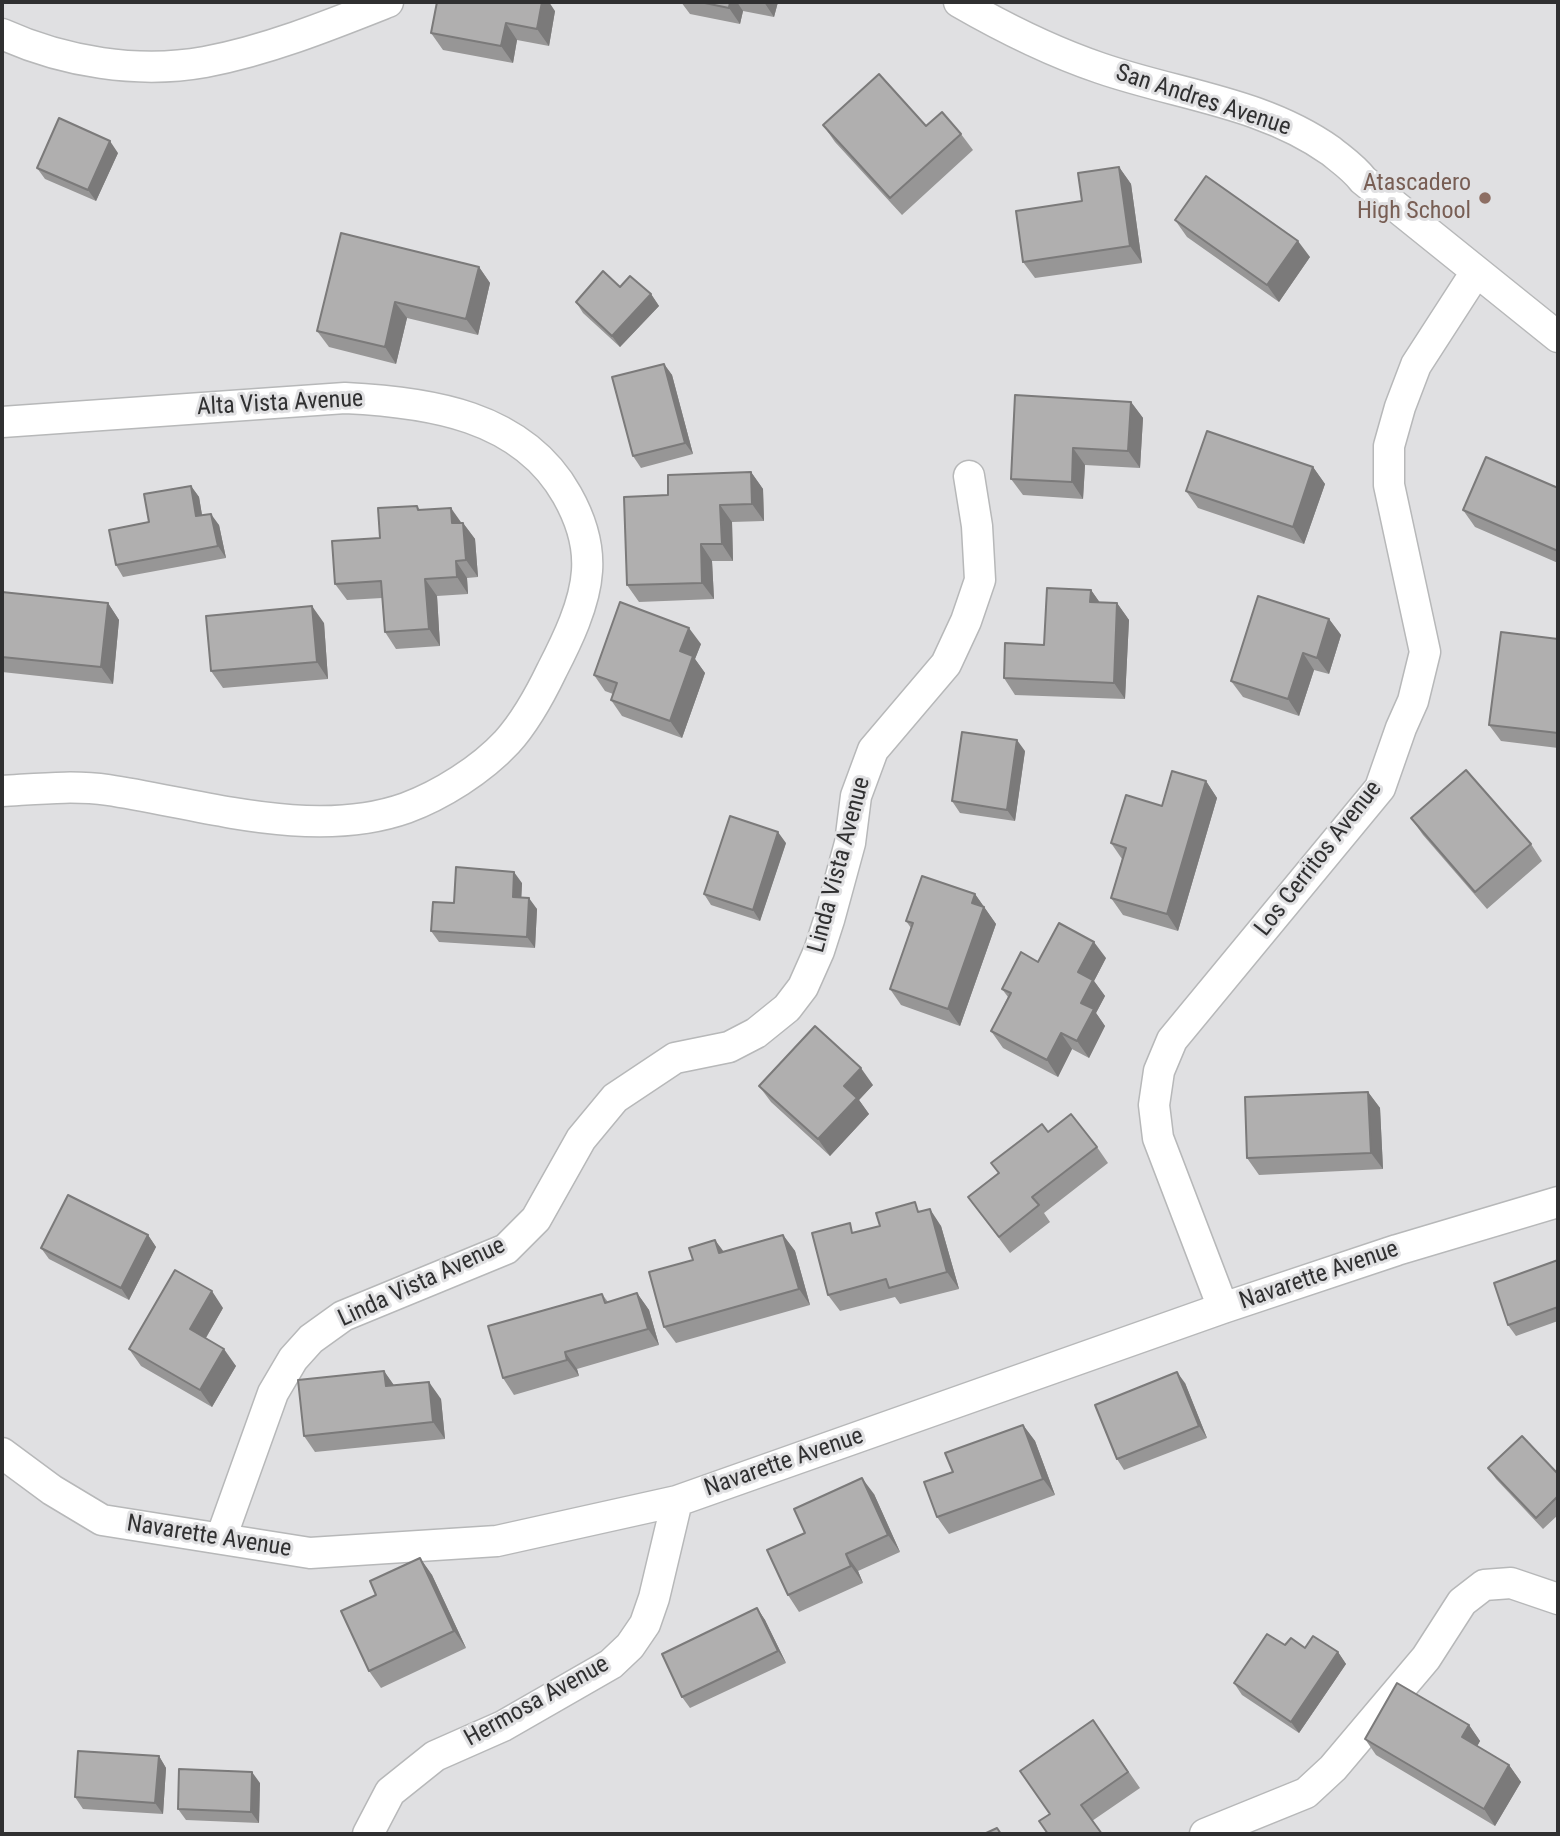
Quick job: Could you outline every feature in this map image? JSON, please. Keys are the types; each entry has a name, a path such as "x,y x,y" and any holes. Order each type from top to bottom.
{"street":[{"path":"2,34 54,54 96,62 144,66 175,65 205,62 260,47 388,2"},
{"name":"San Andres Avenue","path":"959,2 1025,37 1100,68 1265,115 1308,135 1356,171 1363,180 1558,337"},
{"name":"Los Cerritos Avenue","path":"1223,1308 1158,1138 1154,1105 1159,1071 1172,1040 1380,788 1413,701 1425,652 1389,485 1389,446 1416,365 1476,272"},
{"name":"Alta Vista Avenue","path":"2,422 345,398 385,400 463,414 521,442 550,471 577,513 585,538 587,571 581,604 556,664 538,699 507,742 470,773 406,808 339,820 279,821 106,790 70,788 2,791"},
{"name":"Linda Vista Avenue","path":"221,1538 273,1393 293,1359 310,1339 343,1316 506,1249 536,1219 580,1139 615,1098 675,1058 729,1047 756,1033 787,1008 803,987 820,951 850,843 856,796 873,751 946,664 966,621 980,580 977,526 969,476"},
{"name":"Navarette Avenue","path":"2,1453 52,1490 102,1520 310,1552 497,1541 677,1501 1223,1308 1397,1250 1558,1202"},
{"name":"Hermosa Avenue","path":"368,1834 390,1792 435,1756 503,1726 611,1664 630,1646 645,1624 677,1501"},
{"path":"1205,1834 1306,1793 1333,1768 1426,1658 1462,1602 1484,1585 1511,1583 1558,1599"}],"building":[{"path":"437,2 542,2 537,29 506,23 501,46 431,33"},
{"path":"700,2 730,2 729,8"},
{"path":"879,74 926,126 942,112 961,134 890,198 823,125"},
{"path":"59,118 110,141 88,190 37,168"},
{"path":"1119,167 1130,246 1023,262 1016,211 1082,201 1078,173"},
{"path":"1206,176 1298,241 1267,285 1175,220"},
{"path":"341,233 479,267 466,319 395,302 385,347 317,331"},
{"path":"603,271 620,287 630,276 651,294 612,336 576,302"},
{"path":"664,364 685,443 633,456 612,377"},
{"path":"1015,395 1131,402 1128,451 1073,448 1072,482 1011,479"},
{"path":"1207,431 1313,467 1293,527 1186,491"},
{"path":"1486,457 1558,488 1558,551 1463,510"},
{"path":"751,472 752,504 720,505 722,544 701,544 702,583 627,585 624,497 668,495 668,475"},
{"path":"191,486 196,516 211,514 218,546 116,565 109,530 149,522 144,494"},
{"path":"417,506 418,510 451,508 452,523 463,523 466,560 456,561 457,577 425,579 429,629 385,632 381,581 335,584 332,541 380,538 378,508"},
{"path":"1047,588 1091,590 1090,602 1117,603 1114,683 1004,678 1005,643 1044,645"},
{"path":"2,592 108,603 101,667 2,657"},
{"path":"1258,596 1329,619 1317,658 1303,653 1288,699 1231,681"},
{"path":"620,602 689,628 680,651 693,656 670,721 611,700 617,683 594,675"},
{"path":"312,606 317,662 211,671 206,616"},
{"path":"1501,632 1558,639 1558,733 1489,725"},
{"path":"962,732 1017,740 1007,810 952,801"},
{"path":"1466,770 1531,844 1475,892 1411,818"},
{"path":"1172,771 1206,781 1167,914 1111,898 1126,848 1111,843 1126,795 1162,806"},
{"path":"730,816 778,832 753,910 704,894"},
{"path":"456,867 514,872 513,897 529,898 527,937 431,931 433,902 454,903"},
{"path":"922,876 975,894 972,903 984,907 948,1009 890,989 913,923 906,921"},
{"path":"1059,923 1094,942 1078,972 1093,980 1081,1003 1094,1009 1077,1041 1061,1033 1047,1060 991,1031 1011,993 1002,989 1021,952 1038,962"},
{"path":"815,1026 861,1068 844,1086 857,1098 818,1139 759,1086"},
{"path":"1368,1092 1371,1153 1247,1158 1245,1097"},
{"path":"1071,1114 1097,1147 1032,1197 1039,1205 999,1237 968,1197 999,1173 991,1163 1042,1124 1048,1132"},
{"path":"68,1195 148,1235 121,1288 41,1248"},
{"path":"915,1202 918,1212 930,1209 947,1272 889,1288 886,1279 828,1295 812,1233 850,1223 852,1233 880,1226 876,1213"},
{"path":"783,1235 799,1289 664,1327 649,1272 693,1260 689,1248 715,1240 719,1253"},
{"path":"1558,1260 1558,1307 1508,1325 1494,1283"},
{"path":"175,1270 212,1291 190,1329 224,1349 200,1390 129,1349"},
{"path":"637,1293 648,1329 565,1352 567,1360 503,1378 488,1326 602,1294 605,1303"},
{"path":"384,1371 386,1386 429,1382 433,1422 304,1436 298,1380"},
{"path":"1177,1372 1199,1426 1117,1459 1095,1405"},
{"path":"1023,1425 1043,1479 937,1517 924,1482 953,1472 945,1453"},
{"path":"1522,1436 1558,1474 1558,1496 1536,1518 1488,1468"},
{"path":"862,1478 888,1535 846,1554 851,1566 788,1595 767,1550 805,1533 794,1509"},
{"path":"420,1558 454,1631 369,1671 341,1611 376,1595 370,1581"},
{"path":"757,1608 778,1651 682,1697 662,1654"},
{"path":"1267,1634 1285,1645 1291,1638 1305,1648 1313,1636 1338,1652 1291,1722 1234,1683"},
{"path":"1397,1683 1469,1725 1462,1737 1509,1765 1484,1809 1365,1739"},
{"path":"1093,1720 1128,1772 1081,1805 1102,1834 1048,1834 1039,1821 1050,1814 1020,1771"},
{"path":"78,1751 159,1756 155,1803 75,1797"},
{"path":"179,1769 252,1772 251,1812 178,1809"},
{"path":"997,1828 1001,1834 984,1834"}],"place":[{"name":"Atascadero High School","path":"1485,198"}]}
